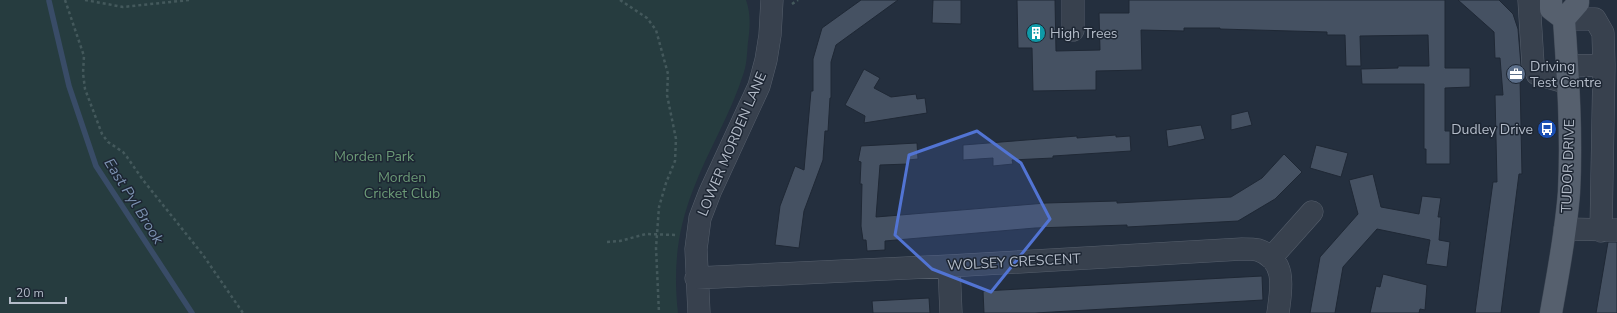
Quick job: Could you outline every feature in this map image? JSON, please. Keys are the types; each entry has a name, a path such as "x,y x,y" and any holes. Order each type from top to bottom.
{"main road":[{"path":"1551,0 1551,9 1564,19 1578,3 1578,0"},
{"name":"TUDOR DRIVE","path":"1551,313 1565,229 1570,156 1568,74 1564,19"}],"street":[{"path":"1072,30 1073,0"},
{"path":"1529,0 1533,64 1537,74 1568,74 1604,65"},
{"name":"LOWER MORDEN LANE","path":"699,313 696,278 697,239 700,218 710,192 759,86 766,60 770,35 781,3"},
{"path":"1564,19 1595,19 1603,32 1609,231 1565,229"},
{"path":"1278,313 1282,283 1280,271 1271,258 1312,212"},
{"name":"WOLSEY CRESCENT","path":"696,278 949,266 1242,249 1258,250 1271,258"},
{"path":"949,266 952,313"}],"path":[{"path":"65,0 84,56 83,73 85,88 102,134 113,147 123,152 127,157 143,180 203,256 243,313"},
{"path":"85,0 123,7 189,0"},
{"path":"620,0 647,18 656,30 668,74 667,95 676,139 675,161 666,183 659,208 656,248 659,313"},
{"path":"781,3 798,0"},
{"path":"607,242 620,241 638,235 657,233 697,239"}],"highlighted area":[{"path":"977,131 1021,163 1050,219 991,292 932,269 895,235 909,155"}],"green space":[{"name":"Morden Park","path":"0,0 746,0 749,10 750,26 746,61 739,87 699,175 683,220 676,266 678,313 0,313"}],"building":[{"path":"861,0 898,0 836,45 831,62 831,98 828,131 825,131 823,160 804,211 799,248 775,245 780,206 795,166 804,170 811,91 813,91 813,59 822,28"},
{"path":"933,0 961,0 961,24 932,23"},
{"path":"1017,0 1055,0 1056,51 1100,50 1099,13 1129,13 1129,0 1445,0 1445,68 1470,68 1470,87 1445,88 1445,131 1450,131 1450,164 1426,164 1426,149 1424,149 1424,84 1362,84 1361,69 1398,68 1398,66 1429,66 1428,35 1360,36 1361,66 1346,66 1345,35 1327,35 1327,32 1220,28 1184,28 1184,31 1141,30 1142,70 1096,71 1096,90 1033,91 1032,48 1018,48"},
{"path":"1458,0 1499,0 1513,14 1518,29 1522,78 1520,78 1522,174 1519,174 1501,313 1475,313 1493,182 1497,182 1495,95 1503,95 1500,58 1495,58 1494,32"},
{"path":"864,69 880,78 874,88 891,97 916,94 917,99 925,98 927,113 864,123 865,116 845,105"},
{"path":"1248,111 1252,125 1231,130 1231,115"},
{"path":"1201,125 1205,139 1168,147 1166,130"},
{"path":"1116,135 1116,137 1130,136 1131,151 1012,160 1013,164 993,166 993,158 963,160 963,145 1077,136 1077,138"},
{"path":"917,143 918,159 908,160 908,164 880,165 876,217 1046,203 1117,201 1117,203 1231,197 1262,178 1284,154 1302,172 1275,199 1238,221 1127,227 1127,225 1035,228 885,241 885,250 867,251 866,240 863,240 861,226 861,162 858,161 861,146"},
{"path":"1316,145 1348,153 1341,177 1310,168"},
{"path":"1373,174 1381,207 1419,214 1422,196 1441,198 1438,217 1441,217 1439,240 1450,242 1447,267 1426,264 1430,240 1377,229 1343,267 1335,313 1310,313 1320,257 1358,214 1349,180"},
{"path":"1608,242 1617,242 1617,313 1596,313"},
{"path":"1383,274 1427,285 1425,310 1420,309 1419,313 1370,313 1376,286 1380,287"},
{"path":"1262,276 1263,300 1035,313 984,313 983,291"},
{"path":"929,298 930,313 873,313 872,301"}],"waterway":[{"name":"East Pyl Brook","path":"49,1 69,86 96,166 192,313"}],"place":[{"name":"High Trees","path":"1036,33"},
{"name":"Driving Test Centre","path":"1516,74"},
{"name":"Dudley Drive","path":"1547,129"}],"park label":[{"name":"Morden Cricket Club","path":"402,186"}]}
